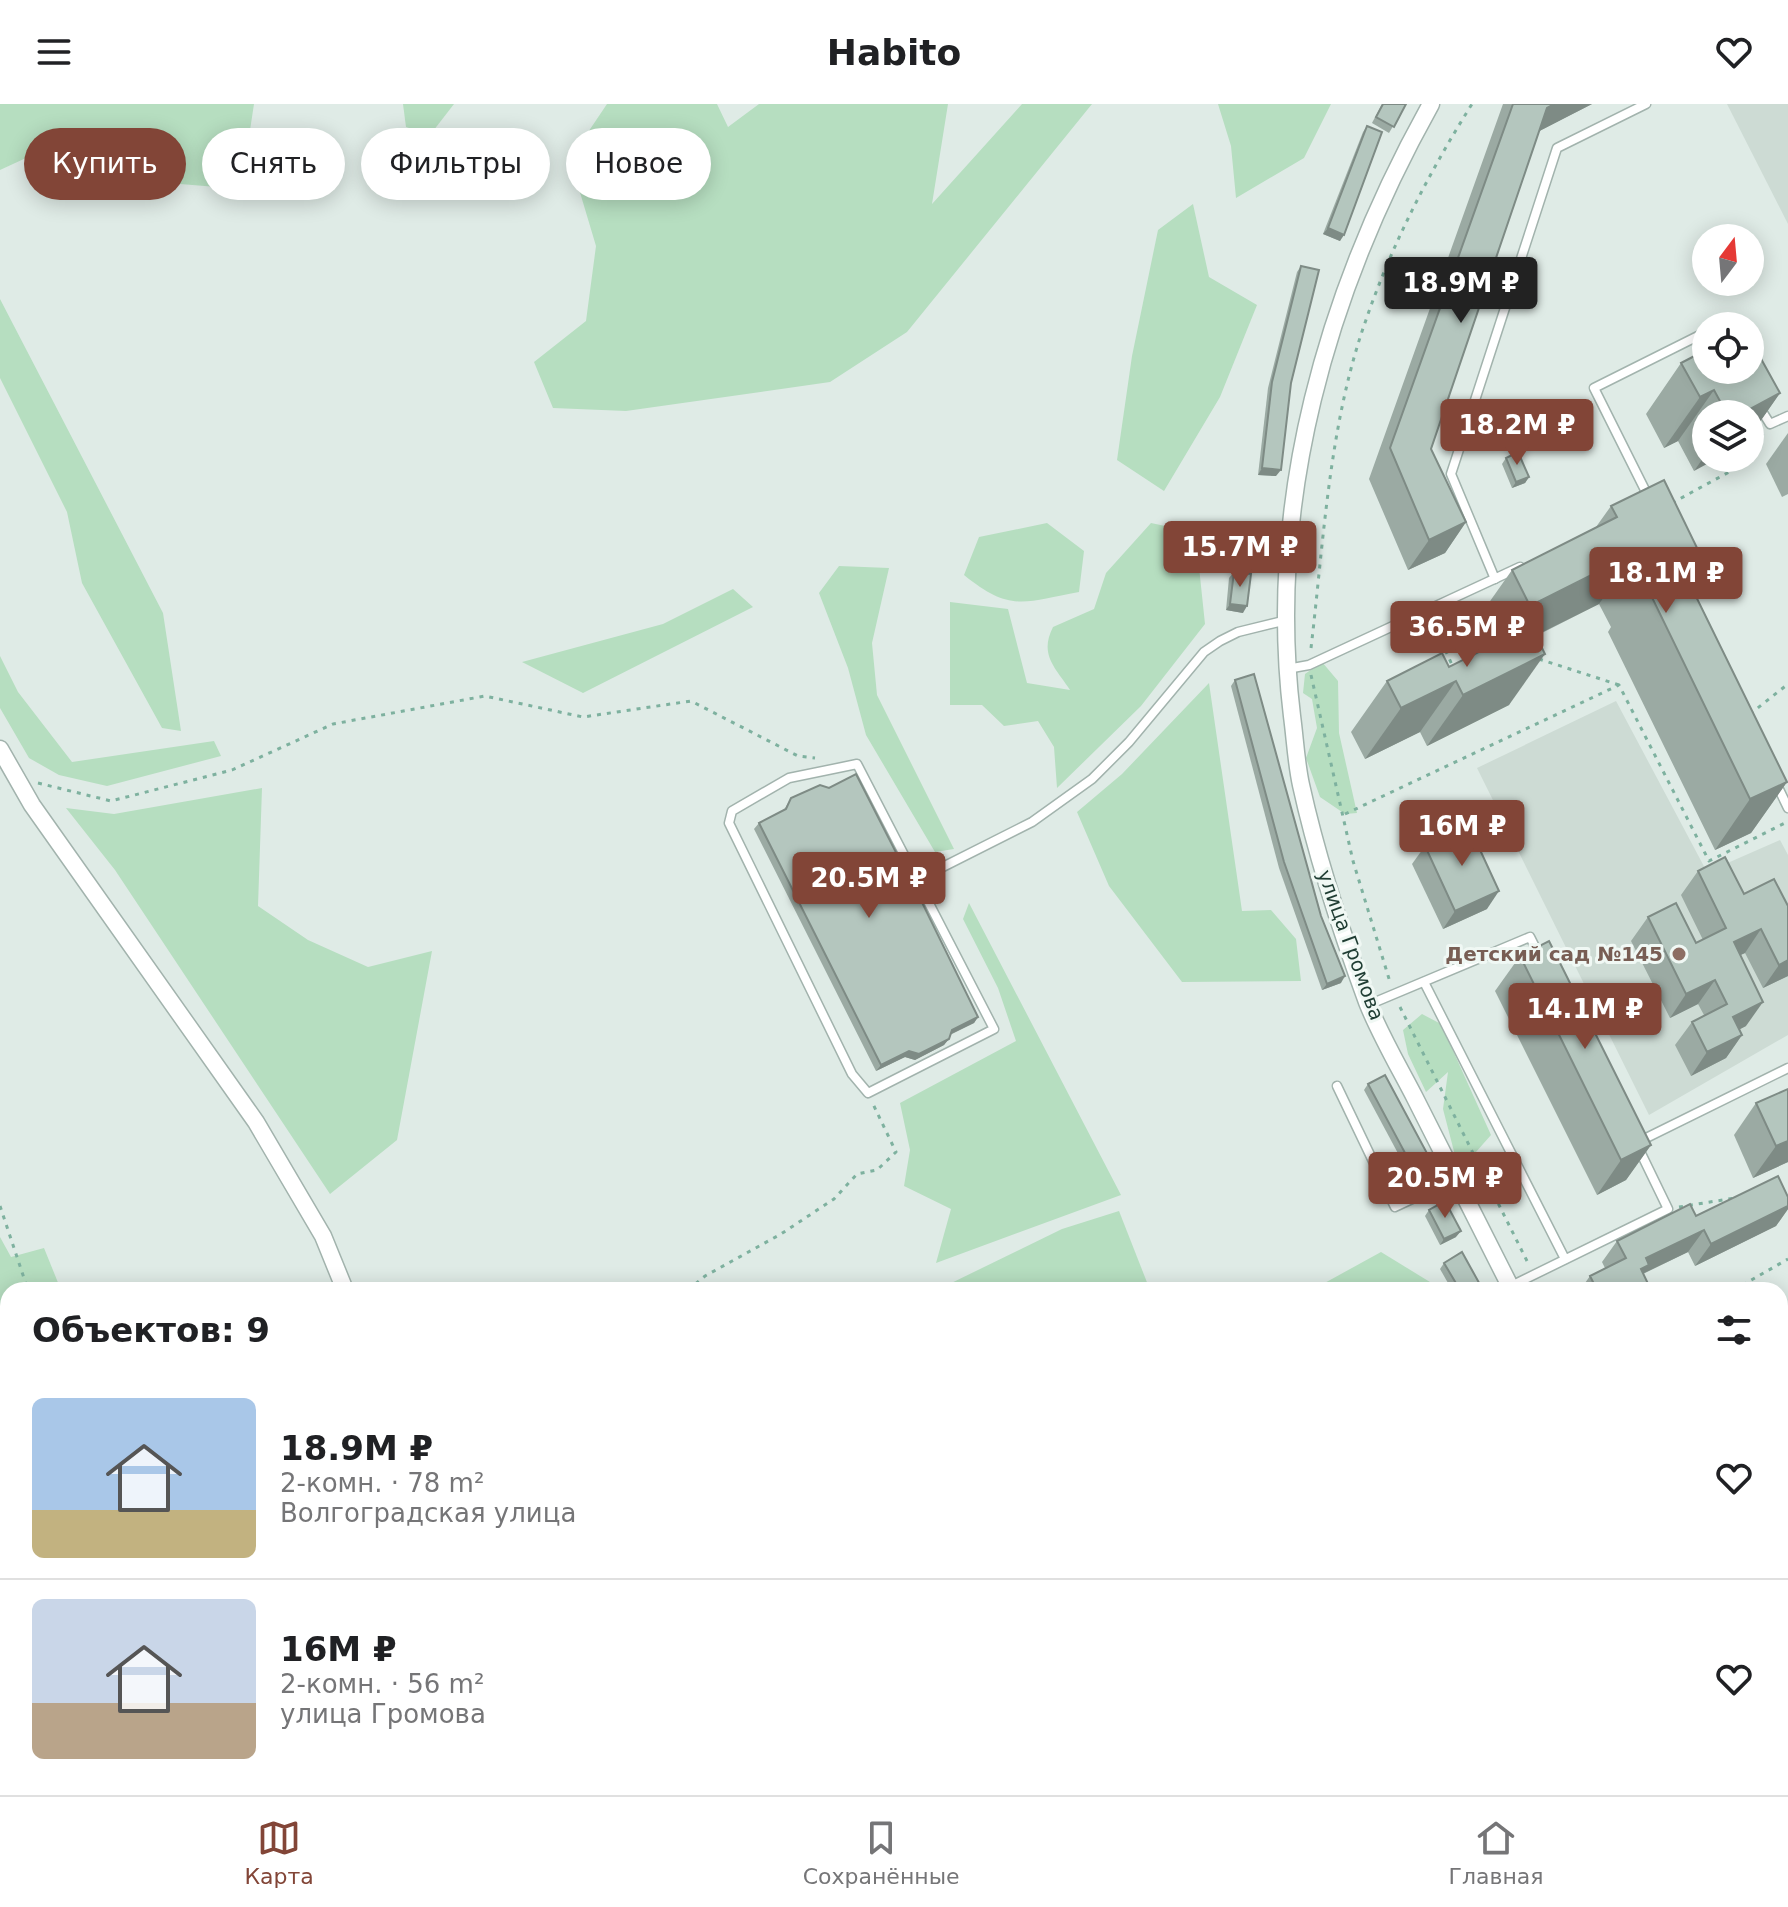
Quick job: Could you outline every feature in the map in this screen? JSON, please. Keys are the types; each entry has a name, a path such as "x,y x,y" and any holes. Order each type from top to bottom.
{"street":[{"name":"улица Громова","path":"1431,104 1401,157 1328,339 1308,408 1291,516 1283,621 1286,669 1300,782 1326,880 1368,1005 1508,1282"},
{"path":"0,749 15,777 256,1122 323,1236 342,1282"}],"lane":[{"path":"1495,579 1451,474 1557,148 1646,104"},
{"path":"1641,512 1645,490 1594,388 1692,339"},
{"path":"1754,397 1770,424 1788,416"},
{"path":"1286,669 1309,665 1534,561"},
{"path":"906,886 963,860 1032,822 1092,779 1129,742 1204,652 1238,632 1283,621"},
{"path":"857,764 994,1029 868,1093 852,1074 729,823 732,811 789,778 857,764"},
{"path":"1769,770 1788,808"},
{"path":"1368,1005 1530,937 1544,964"},
{"path":"1424,982 1565,1259"},
{"path":"1636,1143 1788,1068"},
{"path":"1337,1086 1395,1207 1456,1179"},
{"path":"1522,1282 1668,1209 1629,1129"}],"path":[{"path":"1472,104 1429,172 1366,318 1337,436 1309,665 1353,861 1394,994 1534,1275"},
{"path":"1764,433 1770,424"},
{"path":"1672,503 1729,472"},
{"path":"1427,610 1458,677"},
{"path":"1534,658 1619,685 1709,861 1788,821"},
{"path":"1744,718 1788,684"},
{"path":"1345,814 1619,685"},
{"path":"15,777 111,801 232,770 333,724 485,696 583,717 691,701 798,756 827,760"},
{"path":"698,1282 834,1199 857,1174 877,1170 889,1160 896,1152 868,1093"},
{"path":"1668,1209 1746,1196"},
{"path":"0,1206 25,1282"},
{"path":"1748,1282 1788,1259"}],"shaded area":[{"path":"1727,104 1788,104 1788,224"},
{"name":"Детский сад №145","path":"1616,701 1707,872 1780,840 1788,855 1788,1035 1649,1115 1477,768"}],"green space":[{"path":"0,104 254,104 250,128 202,128 202,186 186,184 186,128 24,128 24,159 0,170"},
{"path":"403,104 454,104 435,128 406,127"},
{"path":"607,104 717,104 728,127 759,104 948,104 932,204 1022,104 1092,104 907,332 830,382 626,411 553,408 534,362 586,321 596,246 582,200 711,200 711,128 591,128"},
{"path":"1218,104 1331,104 1304,158 1236,198 1231,146"},
{"path":"1193,204 1209,277 1257,305 1220,397 1164,491 1117,460 1132,356 1158,230"},
{"path":"0,299 163,613 181,731 162,728 82,583 67,512 0,378"},
{"path":"1047,523 1084,551 1079,592 1018,602 994,595 964,575 979,537"},
{"path":"1151,523 1184,530 1199,567 1205,624 1141,706 1057,788 1054,747 1038,721 1004,726 982,705 950,705 950,602 1008,609 1027,683 1070,690 1048,653 1053,627 1094,609 1106,573"},
{"path":"839,566 889,568 872,643 877,695 954,849 935,852 866,735 848,668 819,593"},
{"path":"733,589 753,607 583,693 522,662 663,624"},
{"path":"0,656 18,692 72,762 214,741 221,756 107,786 59,775 29,758 0,708"},
{"path":"1322,662 1338,681 1339,733 1357,813 1345,814 1320,797 1306,758 1317,728 1312,699 1303,693 1305,674"},
{"path":"1209,683 1242,911 1271,910 1296,939 1301,981 1182,982 1109,886 1077,812 1122,774"},
{"path":"262,788 258,906 308,940 368,967 432,951 397,1140 330,1194 115,870 66,808 114,814"},
{"path":"969,903 1121,1195 936,1263 951,1209 904,1186 910,1150 900,1103 1016,1041 998,988 963,919"},
{"path":"1422,1014 1441,1024 1491,1135 1468,1161 1457,1163 1443,1109 1448,1072 1426,1092 1408,1054 1403,1030"},
{"path":"1119,1211 1147,1282 953,1282 1062,1229"},
{"path":"0,1237 11,1257 44,1248 58,1282 0,1282"},
{"path":"1381,1252 1430,1282 1326,1282"}],"building":[{"path":"1383,104 1406,104 1394,127 1376,117"},
{"path":"1513,104 1554,104 1547,108 1431,449 1466,522 1429,540 1390,448"},
{"path":"1367,126 1382,132 1344,235 1328,228"},
{"path":"1301,266 1319,270 1291,383 1281,470 1262,468 1272,382"},
{"path":"1692,357 1692,383 1681,363"},
{"path":"1764,364 1780,393 1764,402 1719,400 1714,390 1700,397 1693,384 1764,384"},
{"path":"1518,452 1529,477 1516,482 1506,458"},
{"path":"1664,480 1700,554 1680,564 1787,782 1750,799 1644,581 1648,579 1635,553 1530,606 1512,570 1617,517 1611,506"},
{"path":"1234,572 1251,574 1247,606 1230,604"},
{"path":"1531,626 1545,654 1463,695 1456,681 1401,708 1387,681 1442,653 1449,667"},
{"path":"1254,674 1321,916 1345,976 1327,984 1284,862 1235,680"},
{"path":"856,774 907,874 904,882 914,886 978,1017 952,1030 949,1039 919,1054 909,1051 881,1065 759,823 786,809 791,798 820,785 829,788"},
{"path":"1469,826 1499,891 1455,911 1425,846"},
{"path":"1725,857 1744,894 1774,879 1788,906 1788,960 1779,965 1761,929 1734,942 1763,1002 1733,1017 1742,1035 1707,1052 1692,1022 1727,1004 1715,980 1686,994 1648,917 1676,903 1696,943 1726,928 1698,871"},
{"path":"1549,941 1651,1145 1621,1160 1520,956"},
{"path":"1385,1075 1429,1157 1412,1166 1368,1084"},
{"path":"1788,1089 1788,1141 1776,1146 1756,1103"},
{"path":"1778,1176 1788,1197 1788,1206 1711,1244 1704,1230 1646,1258 1649,1265 1641,1269 1647,1282 1593,1282 1590,1276 1626,1258 1617,1241 1690,1204 1696,1216"},
{"path":"1445,1201 1461,1231 1444,1239 1429,1210"},
{"path":"1462,1252 1479,1282 1455,1282 1444,1263"}],"place":[{"name":"Детский сад №145","path":"1679,954"}]}
